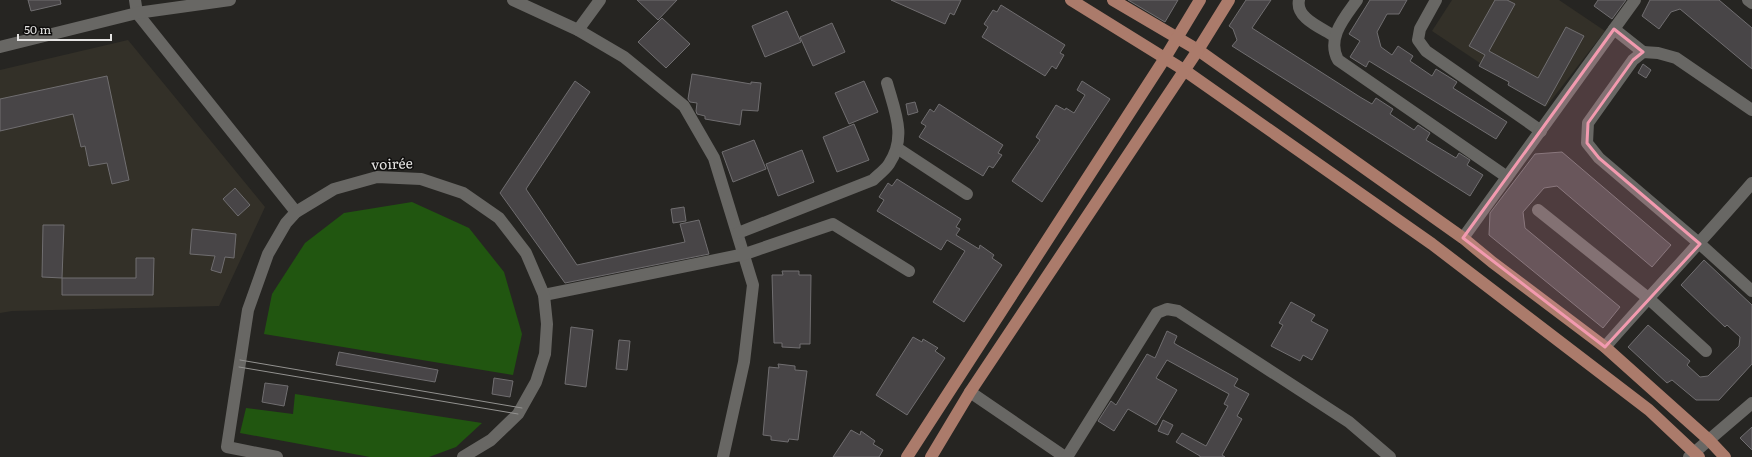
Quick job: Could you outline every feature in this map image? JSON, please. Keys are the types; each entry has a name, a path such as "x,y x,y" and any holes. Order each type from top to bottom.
{"main road":[{"path":"1071,0 1184,70 1438,248 1649,410 1694,455"},
{"path":"1113,0 1198,50 1463,238 1492,262 1605,347 1709,440 1725,457"},
{"path":"907,457 1165,58 1200,0"},
{"path":"931,457 970,392 1198,50 1229,0"}],"street":[{"path":"135,0 137,13 296,212"},
{"path":"0,47 137,13 230,0"},
{"path":"513,0 578,30 624,57 684,106 714,158 745,254 753,285 744,362 722,457"},
{"path":"578,30 600,0"},
{"path":"1299,0 1300,10 1305,18 1334,36"},
{"path":"1357,0 1334,36 1335,54 1338,60 1507,177"},
{"path":"1436,0 1420,29 1418,40 1426,52 1540,130"},
{"path":"1463,238 1635,0"},
{"path":"1748,0 1752,3"},
{"path":"1614,29 1643,52 1658,52 1676,58 1752,110"},
{"path":"1643,52 1633,60 1588,123 1587,143 1599,158 1700,244 1752,291"},
{"path":"738,233 873,180 888,166 897,148 899,127 887,83"},
{"path":"897,148 967,194"},
{"name":"voirée","path":"277,457 226,452 248,310 268,254 286,223 296,212 334,188 377,177 421,178 463,192 499,218 526,253 544,295 547,324 545,354 536,382 518,414 491,440 463,457"},
{"path":"1605,347 1648,298 1700,244 1752,184"},
{"path":"1538,210 1648,298 1706,351"},
{"path":"544,295 745,254 833,224 909,270"},
{"path":"970,392 1066,457 1157,313 1167,309 1178,311 1349,422 1390,457"},
{"path":"1694,455 1752,403"}],"highlighted area":[{"path":"1614,29 1643,52 1633,60 1588,123 1587,143 1599,158 1700,244 1605,347 1463,238"}],"shaded area":[{"path":"1452,0 1559,0 1605,31 1546,107 1432,31"},
{"path":"128,40 265,207 219,306 12,311 0,313 0,70"}],"green space":[{"path":"412,202 469,228 504,272 522,334 513,375 264,334 272,294 305,243 344,213"},
{"path":"295,394 482,423 456,447 429,457 370,457 240,433 246,408 293,414"}],"building":[{"path":"28,0 60,0 61,4 31,11"},
{"path":"637,0 677,0 658,20"},
{"path":"891,0 961,0 954,15 950,13 945,24"},
{"path":"1128,0 1178,0 1165,22"},
{"path":"1246,0 1271,0 1252,28 1372,104 1376,98 1393,109 1390,114 1414,130 1418,125 1430,133 1426,140 1456,158 1459,153 1470,160 1467,165 1483,175 1470,196 1232,46 1237,40 1233,29 1229,26"},
{"path":"1370,0 1407,0 1399,14 1387,14 1377,32 1381,47 1392,55 1398,46 1413,56 1410,61 1432,76 1436,69 1457,82 1453,88 1507,122 1496,139 1369,61 1366,67 1350,57 1360,41 1349,34"},
{"path":"1495,0 1507,0 1515,4 1489,51 1538,78 1566,27 1584,36 1545,106 1508,85 1509,82 1479,66 1485,55 1469,46"},
{"path":"1598,0 1626,0 1612,19 1594,6"},
{"path":"1650,0 1719,0 1752,28 1752,69 1680,9 1671,12 1659,29 1642,16"},
{"path":"1001,5 1065,45 1060,53 1064,55 1056,69 1052,66 1045,76 982,37 988,27 984,24 993,10 997,12"},
{"path":"787,11 801,42 765,57 752,26"},
{"path":"662,18 690,44 666,68 638,42"},
{"path":"832,23 845,52 813,66 800,37"},
{"path":"1643,64 1651,70 1646,78 1638,73"},
{"path":"692,74 751,84 751,82 761,83 758,111 742,110 740,125 705,119 705,116 697,114 697,103 690,102 688,99"},
{"path":"107,76 129,180 112,184 107,163 89,166 85,146 81,147 73,114 0,131 0,99"},
{"path":"575,81 590,92 526,189 577,265 685,242 680,224 699,220 709,254 565,283 500,193"},
{"path":"864,81 878,112 849,124 835,93"},
{"path":"1082,81 1110,99 1042,202 1012,181 1040,140 1036,137 1056,105 1065,110 1066,108 1074,113 1085,95 1077,90"},
{"path":"915,102 918,112 908,115 906,104"},
{"path":"939,104 1003,145 998,153 1002,155 993,168 989,166 983,176 919,137 926,126 921,123 930,109 934,112"},
{"path":"854,124 869,160 837,172 823,137"},
{"path":"754,140 766,169 733,182 722,152"},
{"path":"802,150 814,182 778,196 766,164"},
{"path":"1562,152 1671,245 1652,267 1557,186 1544,188 1523,212 1525,228 1620,307 1603,328 1489,235 1490,213 1535,154"},
{"path":"897,179 961,219 956,227 960,229 956,235 979,249 980,245 994,255 992,258 1002,265 964,322 933,302 965,251 947,240 941,250 877,211 884,200 879,197 888,183 892,186"},
{"path":"235,188 250,205 238,216 223,199"},
{"path":"684,207 686,221 673,223 671,209"},
{"path":"43,225 64,225 62,278 42,277"},
{"path":"192,229 236,234 234,258 225,257 221,273 211,270 215,256 190,254"},
{"path":"136,258 154,258 153,295 62,295 62,278 136,278"},
{"path":"1704,260 1752,305 1752,364 1719,400 1696,400 1672,380 1667,383 1628,347 1648,325 1690,361 1687,365 1700,377 1708,376 1739,346 1740,337 1727,325 1725,327 1681,285"},
{"path":"782,271 799,271 799,275 811,275 810,344 800,344 800,348 782,347 782,343 774,343 772,275 783,275"},
{"path":"1291,302 1315,315 1311,321 1328,330 1312,360 1303,355 1300,361 1271,346 1283,325 1279,323"},
{"path":"571,327 593,330 586,387 565,384"},
{"path":"1167,331 1177,336 1174,343 1238,379 1234,386 1249,394 1237,416 1242,419 1222,455 1225,457 1200,457 1176,442 1182,433 1206,446 1228,406 1224,404 1229,394 1167,360 1156,378 1177,390 1156,425 1128,409 1114,431 1098,421 1111,401 1116,405 1147,354 1155,358"},
{"path":"913,337 922,342 923,339 938,348 935,351 945,358 907,415 876,395"},
{"path":"619,340 630,341 627,370 616,369"},
{"path":"339,352 438,370 435,382 336,365"},
{"path":"778,364 795,366 795,370 807,371 798,440 789,439 788,442 771,440 771,436 763,435 769,367 779,368"},
{"path":"494,378 513,381 510,397 492,394"},
{"path":"265,383 288,386 284,406 262,402"},
{"path":"1163,420 1173,425 1168,435 1158,431"},
{"path":"1752,427 1752,450 1740,438"},
{"path":"851,430 860,435 861,431 875,441 873,444 883,450 879,457 833,457"}],"tram line":[{"path":"240,360 522,408"},
{"path":"239,367 518,414"}]}
